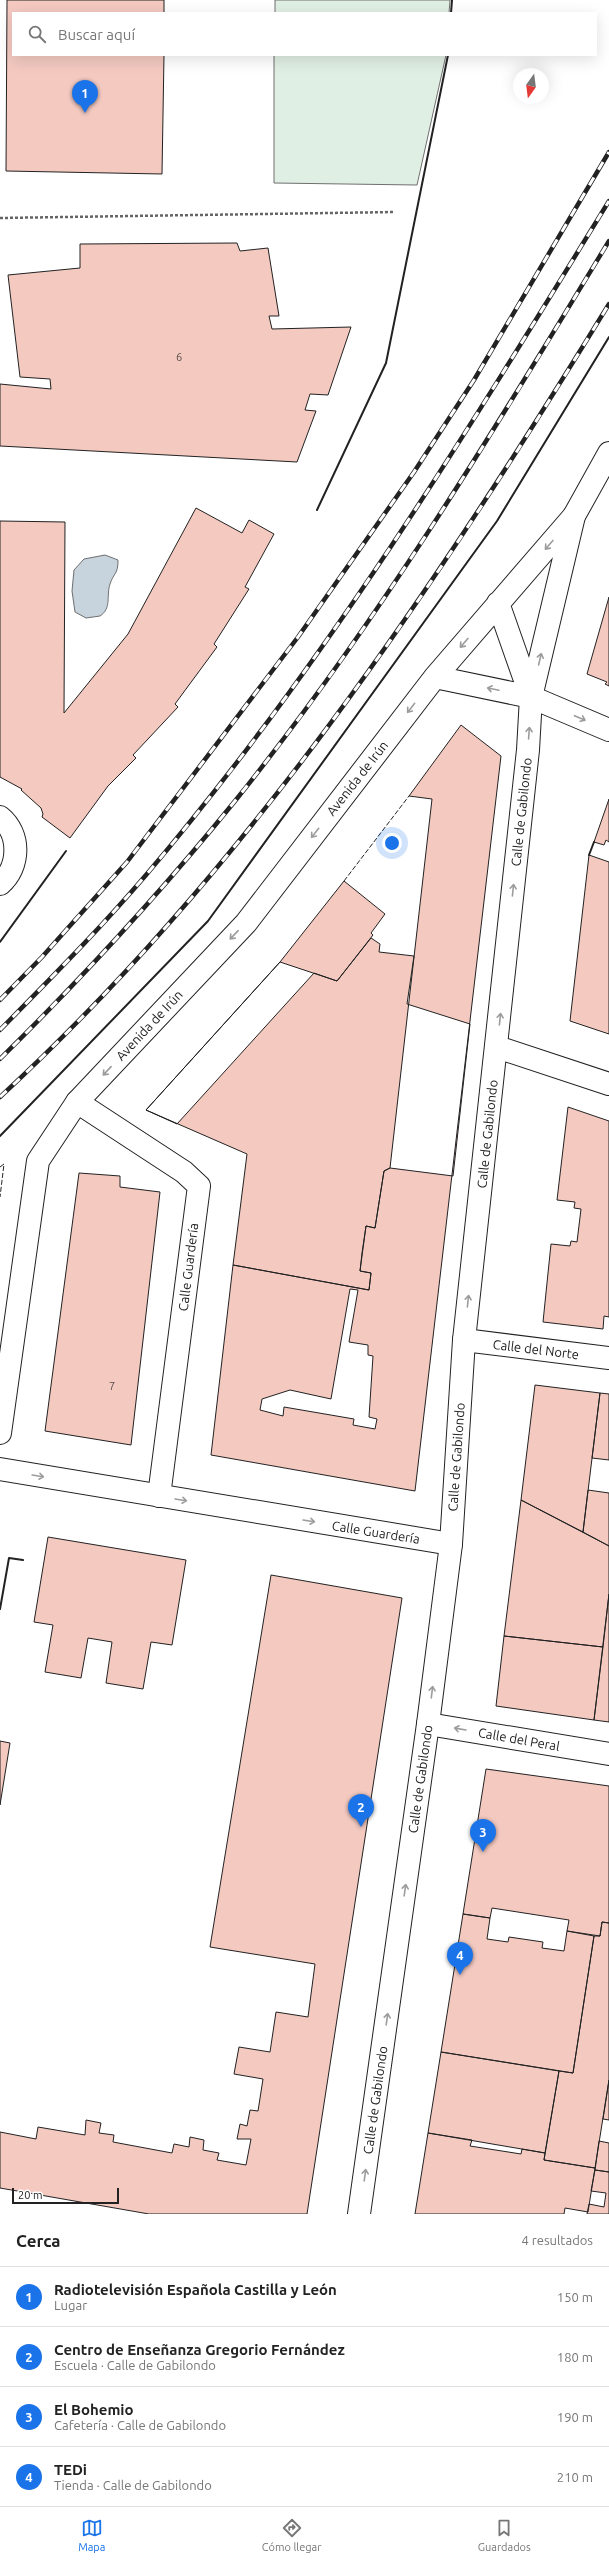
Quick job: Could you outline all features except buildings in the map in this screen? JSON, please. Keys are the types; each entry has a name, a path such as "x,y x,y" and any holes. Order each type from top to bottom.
{"street":[{"name":"Avenida de Irún","path":"0,1433 38,1161 77,1102 246,923 435,677 574,516 609,453"},
{"name":"Avenida de Irún","path":"531,697 574,516"},
{"path":"498,603 531,697"},
{"path":"435,677 531,697 609,730"},
{"name":"Calle de Gabilondo","path":"359,2214 428,1724 451,1544 464,1340 528,750 531,697"},
{"path":"0,817 10,830 15,844 15,858 10,872 0,884"},
{"path":"496,1047 609,1084"},
{"name":"Calle Guardería","path":"77,1102 184,1172 199,1186 159,1496"},
{"name":"Calle del Norte","path":"464,1340 609,1358"},
{"name":"Calle Guardería","path":"0,1470 451,1544"},
{"name":"Calle del Peral","path":"428,1724 609,1754"}],"path":[{"path":"0,218 395,212"}],"green space":[{"path":"275,0 450,0 449,12 275,12"},
{"path":"274,56 446,56 417,185 274,183"}],"shaded area":[{"path":"105,555 118,560 117,571 111,580 109,588 107,606 104,613 100,616 86,618 75,612 72,591 74,570 84,559"}],"railway":[{"path":"0,1000 42,957 127,862 298,637 414,472 474,380 609,152"},
{"path":"0,1030 129,895 211,796 273,715 333,632 446,462 609,201"},
{"path":"0,1059 92,965 150,901 207,835 287,735 337,667 431,527 477,456 609,241"},
{"path":"0,1097 90,1009 174,917 255,821 332,722 405,620 475,516 609,304"}],"fence":[{"path":"344,881 409,796"},
{"path":"0,1167 4,1164 0,1197"}],"wall":[{"path":"451,12 452,0"},
{"path":"317,510 386,363 448,56"},
{"path":"0,1136 208,921 497,521 609,337"},
{"path":"589,855 594,842"},
{"path":"0,942 66,851"},
{"path":"0,1609 9,1558 23,1560"}],"place":[{"name":"Radiotelevisión Española Castilla y León","path":"85,113"},
{"name":"Centro de Enseñanza Gregorio Fernández","path":"361,1827"},
{"name":"El Bohemio","path":"483,1852"},
{"name":"TEDi","path":"460,1975"}]}
